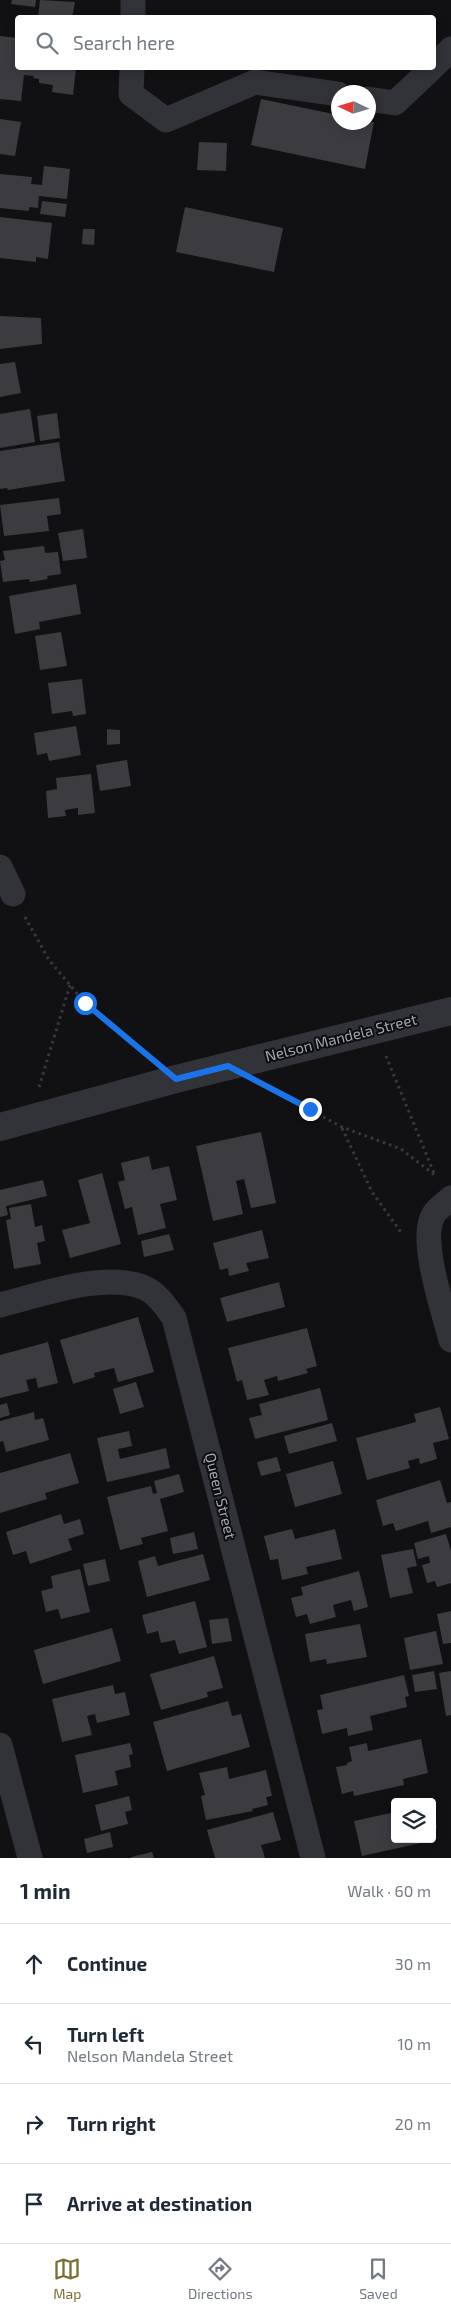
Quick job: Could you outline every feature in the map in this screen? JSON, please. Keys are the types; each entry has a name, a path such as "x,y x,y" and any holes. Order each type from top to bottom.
{"street":[{"path":"133,0 133,15"},
{"path":"436,64 451,49"},
{"path":"132,70 131,94 166,120 255,82 331,93"},
{"path":"376,100 394,103 430,70"},
{"path":"0,867 12,894"},
{"name":"Nelson Mandela Street","path":"0,1127 176,1079 451,1011"},
{"path":"445,1189 433,1215 428,1242 451,1340"},
{"name":"Queen Street","path":"0,1305 99,1281 125,1282 146,1288 162,1301 174,1318 314,1858"},
{"path":"0,1746 30,1858"}],"path":[{"path":"12,894 49,960 85,1003 176,1079"},
{"path":"30,1119 70,985"},
{"path":"375,1030 434,1174 445,1189"},
{"path":"228,1066 342,1127 401,1149 434,1174"},
{"path":"342,1127 372,1192 404,1237"}],"building":[{"path":"12,0 36,0 35,7 11,4"},
{"path":"40,0 75,2 73,15 38,15"},
{"path":"0,36 15,38 15,70 76,70 73,95 52,92 53,85 39,83 39,79 33,78 34,76 24,75 21,101 0,99"},
{"path":"261,99 331,114 331,130 372,130 365,169 251,145"},
{"path":"0,119 21,122 15,156 0,154"},
{"path":"199,142 227,143 226,171 197,170"},
{"path":"44,166 70,169 67,199 39,196 38,208 29,207 29,211 0,208 0,174 32,177 31,184 42,185"},
{"path":"42,201 67,204 65,217 40,214"},
{"path":"185,207 283,228 274,272 176,252"},
{"path":"0,217 52,223 48,259 36,257 36,262 0,258"},
{"path":"83,229 95,229 94,245 82,244"},
{"path":"0,316 41,318 42,344 0,349"},
{"path":"15,362 21,393 0,397 0,364"},
{"path":"30,409 35,442 0,448 0,414"},
{"path":"57,413 60,438 40,441 37,416"},
{"path":"59,442 65,481 8,490 7,488 0,489 0,451"},
{"path":"59,498 61,514 47,516 49,531 4,536 0,505"},
{"path":"83,529 87,558 63,561 58,533"},
{"path":"44,546 45,553 58,552 61,574 47,576 48,579 30,582 29,579 3,582 0,561 5,560 3,551"},
{"path":"76,584 81,614 39,622 40,629 15,634 9,596"},
{"path":"61,632 67,666 40,670 35,636"},
{"path":"82,679 86,714 73,716 72,711 52,714 48,683"},
{"path":"76,726 81,755 49,761 47,753 37,755 34,733"},
{"path":"107,729 120,730 120,744 107,745"},
{"path":"127,760 131,786 100,791 96,765"},
{"path":"91,774 95,813 78,815 78,808 65,810 66,816 48,818 46,791 57,789 56,778"},
{"path":"261,1132 276,1203 251,1208 244,1179 236,1181 243,1214 213,1221 196,1146"},
{"path":"149,1156 152,1170 169,1166 177,1200 160,1204 166,1228 138,1235 132,1207 125,1209 118,1182 125,1180 121,1163"},
{"path":"102,1173 121,1244 70,1258 62,1230 90,1223 78,1180"},
{"path":"43,1180 47,1196 6,1206 8,1215 0,1217 0,1190"},
{"path":"31,1204 35,1227 42,1225 45,1241 37,1243 41,1264 14,1269 6,1220 11,1219 9,1208"},
{"path":"262,1230 269,1258 246,1263 249,1271 229,1276 228,1268 220,1270 213,1243"},
{"path":"169,1234 174,1250 144,1257 141,1241"},
{"path":"279,1282 285,1307 227,1322 220,1298"},
{"path":"138,1317 154,1372 118,1382 114,1368 94,1373 95,1377 73,1384 60,1340"},
{"path":"307,1328 317,1366 306,1369 308,1373 278,1381 277,1376 264,1380 269,1395 247,1400 242,1380 237,1382 228,1348"},
{"path":"48,1342 58,1383 38,1388 36,1378 26,1380 29,1391 0,1398 0,1355"},
{"path":"136,1382 144,1407 120,1414 113,1389"},
{"path":"320,1388 328,1420 255,1439 249,1418 262,1415 259,1404"},
{"path":"7,1403 10,1415 0,1418 0,1405"},
{"path":"440,1407 449,1439 433,1443 437,1459 420,1464 419,1458 408,1461 410,1468 367,1480 356,1438 416,1422 414,1414"},
{"path":"34,1412 35,1420 43,1418 49,1440 6,1452 3,1441 0,1442 0,1421"},
{"path":"332,1423 337,1441 289,1454 284,1436"},
{"path":"129,1431 132,1446 118,1449 120,1459 166,1448 170,1468 107,1482 97,1438"},
{"path":"70,1453 79,1483 45,1493 47,1499 0,1513 0,1473"},
{"path":"277,1457 281,1471 261,1476 257,1462"},
{"path":"333,1461 342,1494 295,1507 286,1474"},
{"path":"179,1474 184,1492 160,1499 168,1531 141,1538 143,1544 120,1550 107,1497 151,1486 153,1494 157,1493 154,1481"},
{"path":"440,1480 447,1503 451,1502 451,1527 431,1533 428,1521 396,1531 393,1523 383,1526 376,1500"},
{"path":"61,1514 64,1524 80,1519 84,1534 68,1539 72,1550 30,1564 26,1551 13,1555 6,1532"},
{"path":"292,1529 295,1539 335,1529 342,1559 306,1567 308,1574 282,1580 278,1559 270,1560 264,1536"},
{"path":"194,1532 198,1549 173,1554 170,1538"},
{"path":"446,1534 451,1551 451,1583 437,1587 435,1581 427,1583 422,1565 430,1563 429,1556 418,1559 414,1543"},
{"path":"413,1549 417,1566 407,1568 413,1593 390,1598 381,1555"},
{"path":"203,1554 210,1580 147,1597 138,1561 155,1556 158,1566"},
{"path":"105,1559 110,1581 88,1586 83,1564"},
{"path":"80,1569 90,1612 61,1619 58,1609 46,1612 41,1591 53,1588 51,1576"},
{"path":"359,1571 368,1607 354,1611 351,1600 333,1605 336,1617 310,1624 307,1614 296,1617 291,1598 303,1595 301,1587"},
{"path":"195,1601 207,1647 179,1654 175,1640 161,1643 158,1631 147,1634 142,1615"},
{"path":"451,1611 451,1643 443,1644 437,1614"},
{"path":"228,1618 232,1641 212,1644 209,1620"},
{"path":"360,1624 367,1657 327,1664 326,1659 310,1662 305,1634"},
{"path":"112,1628 121,1661 43,1684 34,1650"},
{"path":"436,1631 443,1664 410,1670 404,1638"},
{"path":"214,1656 223,1688 207,1692 208,1697 161,1710 150,1674"},
{"path":"434,1671 437,1689 415,1692 412,1675"},
{"path":"451,1671 451,1715 446,1716 439,1673"},
{"path":"404,1675 409,1696 405,1697 407,1707 370,1716 373,1730 348,1736 347,1728 322,1734 317,1710 323,1709 320,1695"},
{"path":"113,1685 115,1694 125,1692 130,1715 97,1723 95,1714 87,1716 92,1735 62,1742 52,1699"},
{"path":"228,1701 232,1716 241,1714 250,1747 167,1771 153,1722"},
{"path":"421,1739 428,1773 403,1779 404,1785 354,1796 353,1791 342,1794 336,1767 347,1765 347,1763 352,1761 349,1747 367,1743 368,1751"},
{"path":"130,1743 133,1754 129,1755 131,1767 115,1771 118,1785 83,1793 75,1755"},
{"path":"227,1767 229,1779 266,1770 272,1796 266,1797 268,1805 252,1809 253,1811 206,1820 201,1796 205,1795 199,1773"},
{"path":"129,1796 132,1810 125,1812 128,1824 101,1831 95,1805"},
{"path":"273,1812 281,1840 261,1845 265,1858 215,1858 207,1830"},
{"path":"391,1813 391,1843 421,1843 362,1856 354,1821"},
{"path":"110,1832 113,1847 87,1853 84,1839"},
{"path":"152,1852 154,1858 131,1858 131,1857"}],"route":[{"path":"85,1003 176,1079 228,1066 310,1109"}]}
